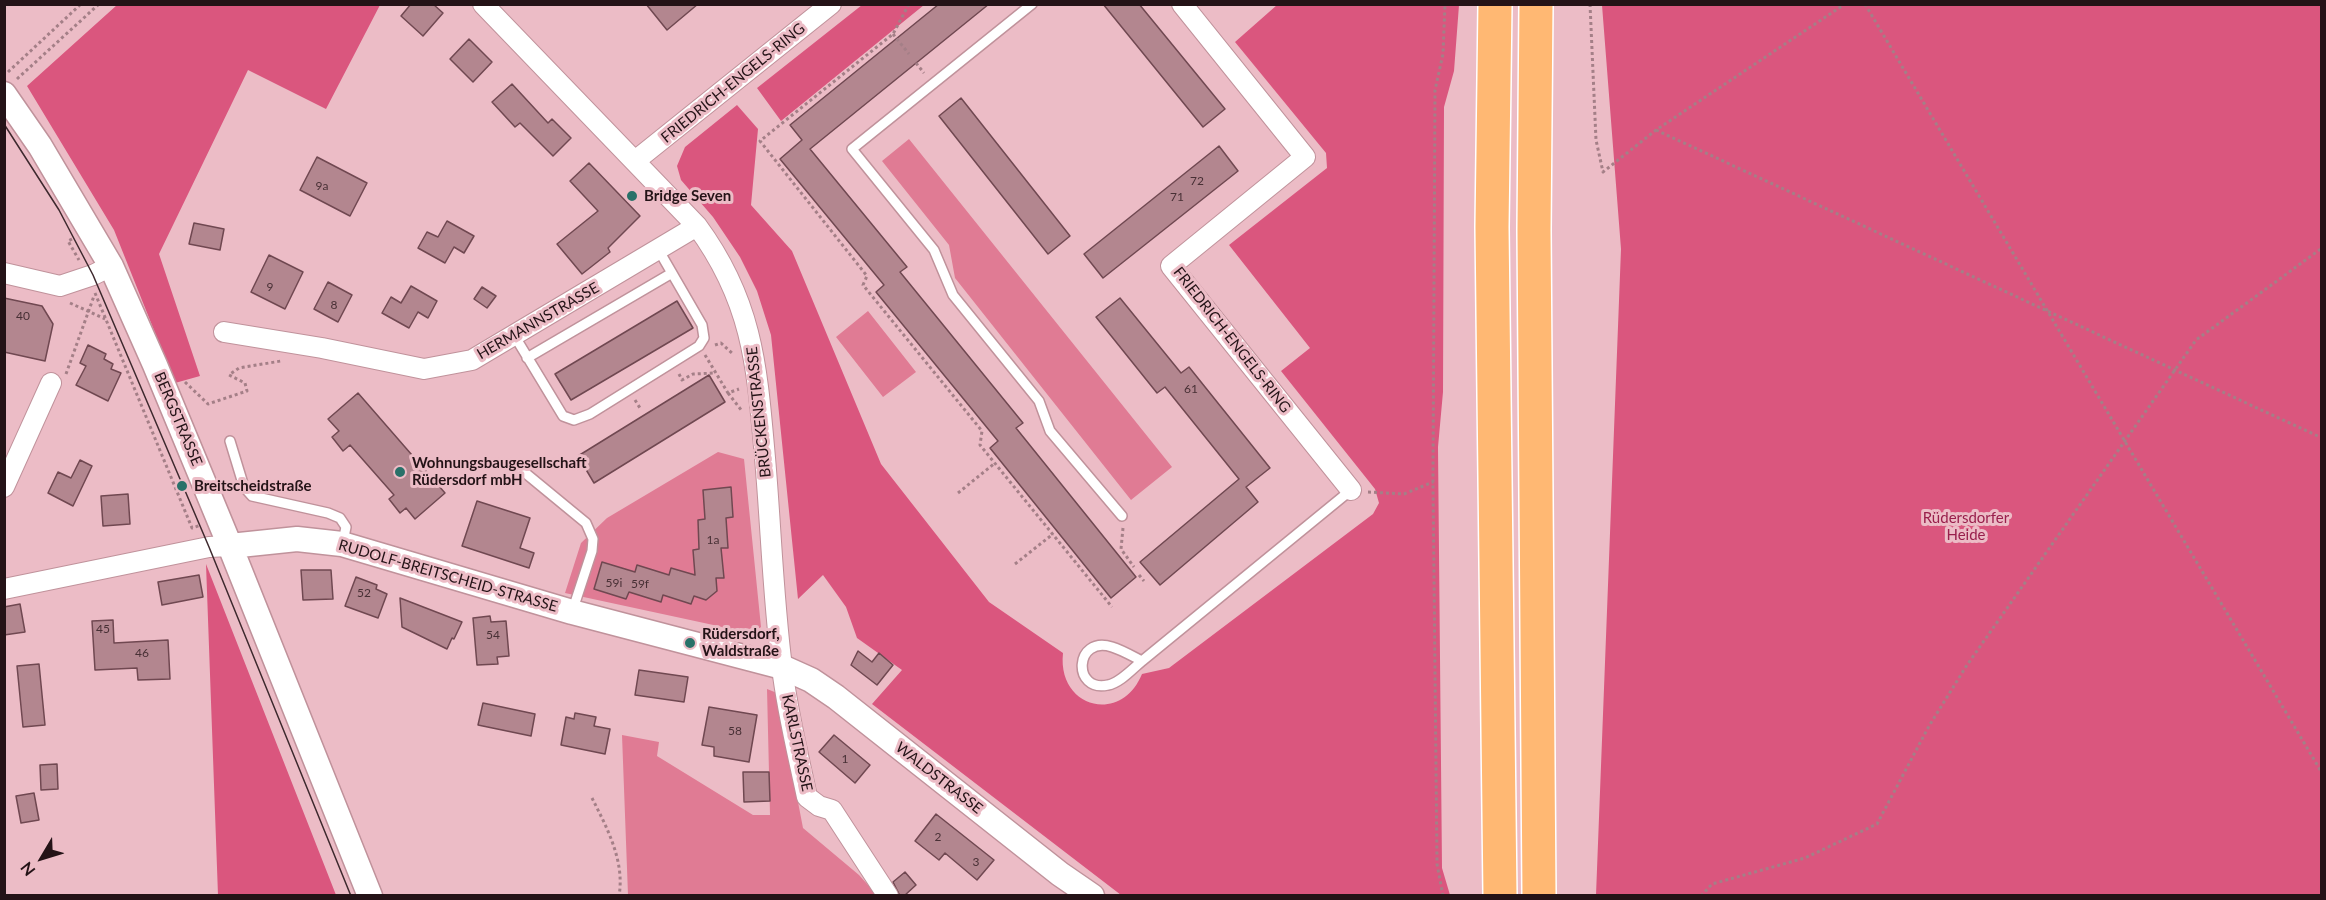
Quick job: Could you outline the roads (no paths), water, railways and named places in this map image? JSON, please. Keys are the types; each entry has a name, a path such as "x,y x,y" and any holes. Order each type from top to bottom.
{"highway":[{"path":"1495,4 1492,237 1500,896"},
{"path":"1536,4 1534,230 1539,896"}],"street":[{"name":"BRÜCKENSTRASSE","path":"483,4 697,226 715,250 740,303 755,359 782,667"},
{"name":"FRIEDRICH-ENGELS-RING","path":"635,161 831,4"},
{"name":"FRIEDRICH-ENGELS-RING","path":"1182,4 1305,157 1171,266 1351,490"},
{"name":"BERGSTRASSE","path":"9,82 40,146 111,266 155,365 370,896"},
{"name":"HERMANNSTRASSE","path":"224,332 312,346 424,369 472,360 697,226"},
{"path":"4,273 60,286 91,285 111,266"},
{"path":"4,487 51,383"},
{"name":"RUDOLF-BREITSCHEID-STRASSE","path":"4,589 209,547 297,539 366,549 572,612 782,667"},
{"name":"KARLSTRASSE","path":"782,667 807,797 819,806 831,810 888,896"},
{"name":"WALDSTRASSE","path":"782,667 811,680 836,697 1060,874 1092,896"}],"lane":[{"path":"1032,4 852,149 934,250 953,295 1039,401 1050,431 1123,520"},
{"path":"514,335 563,416 574,420 590,414 699,346 704,338 702,325 658,249"},
{"path":"526,358 672,273"},
{"path":"230,441 244,487 252,496 328,513 340,518 346,527 342,544"},
{"path":"518,467 586,523 593,539 592,551 572,612"},
{"path":"1142,661 1110,646 1097,646 1087,651 1082,659 1082,672 1086,680 1095,685 1108,685 1118,680 1142,661 1351,490"}],"tram line":[{"path":"4,124 59,210 93,275 209,547 351,896"}],"place":[{"name":"Bridge Seven","path":"632,196"},
{"name":"Wohnungsbaugesellschaft Rüdersdorf mbH","path":"400,472"},
{"name":"Breitscheidstraße","path":"182,486"},
{"name":"Rüdersdorf, Waldstraße","path":"690,643"}],"park label":[{"name":"Rüdersdorfer Heide","path":"1966,526"}]}
